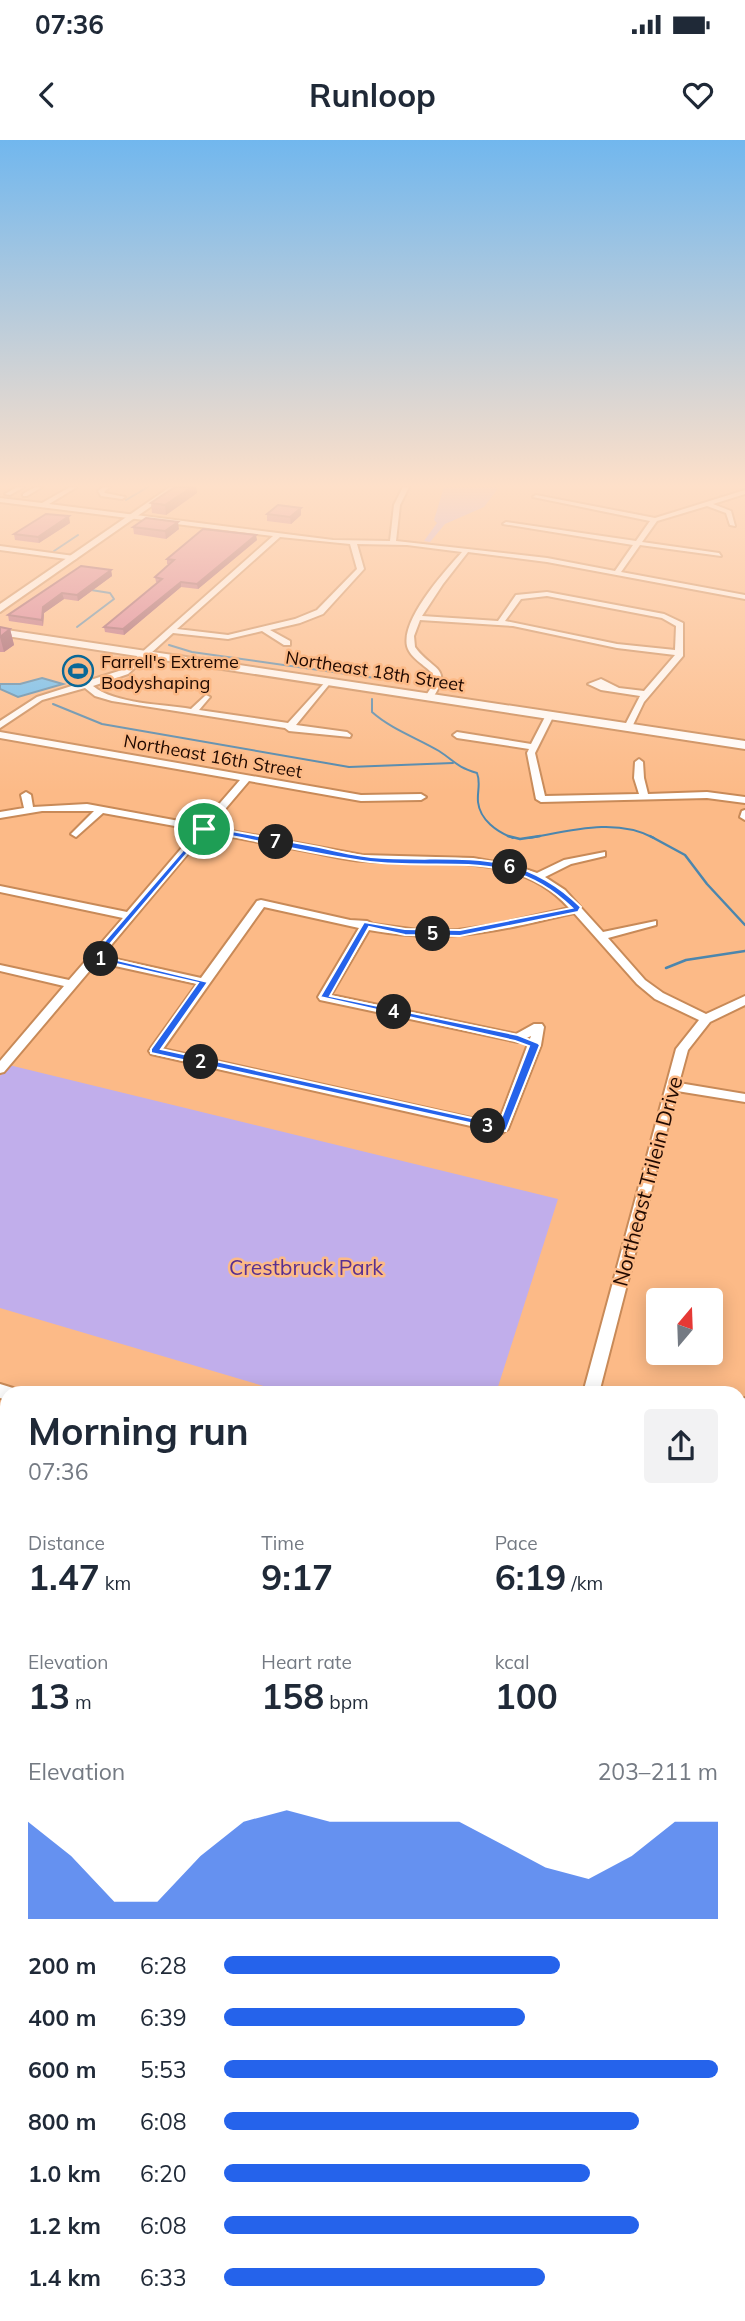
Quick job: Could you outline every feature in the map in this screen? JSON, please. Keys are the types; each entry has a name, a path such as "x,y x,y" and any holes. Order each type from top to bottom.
{"main road":[{"path":"0,600 18,589"},
{"path":"0,609 26,589"},
{"name":"Northeast 18th Street","path":"0,632 745,745"}],"street":[{"path":"0,725 18,710 38,699 89,687 125,672 220,589"},
{"path":"172,631 228,637 265,630 313,615 326,607 343,589"},
{"path":"429,697 439,678 435,670 411,647 411,637 425,602 436,589"},
{"path":"701,589 745,597"},
{"path":"500,622 515,600 528,594 547,594 670,618 680,625 679,653 671,668 656,680 647,694 647,706 633,728"},
{"path":"418,618 524,625 617,646 679,653"},
{"path":"265,630 287,643"},
{"path":"289,728 328,681"},
{"path":"89,687 112,699 348,735"},
{"path":"615,688 647,694"},
{"path":"192,712 206,697"},
{"path":"550,715 532,747 530,759 541,799 707,795 745,800"},
{"name":"Northeast 16th Street","path":"0,735 361,798 421,796"},
{"path":"457,735 532,747"},
{"path":"639,762 639,778 644,795"},
{"path":"0,1069 246,779"},
{"path":"26,795 29,809"},
{"path":"0,815 29,809 66,807 101,810 371,859 489,862 538,877 561,892 641,982 659,996 706,1019"},
{"path":"76,834 101,810"},
{"path":"538,877 568,862 601,854"},
{"path":"0,889 130,916"},
{"path":"518,1038 538,1027 535,1045 502,1129 155,1051 261,903 405,932 460,933 578,909"},
{"path":"602,936 652,923"},
{"path":"367,924 324,997 518,1038 535,1045"},
{"path":"98,954 207,977"},
{"path":"0,968 72,984"},
{"name":"Northeast Trilein Drive","path":"593,1386 682,1049 706,1019 745,1000"},
{"path":"672,1086 745,1098"}],"green space":[{"name":"Crestbruck Park","path":"9,1065 558,1199 498,1386 263,1386 0,1308 0,1076"}],"water":[{"path":"42,678 63,684 18,697 0,689 0,684 20,684"}],"building":[{"path":"47,589 85,589 77,595 62,593 43,607 42,620 8,615"},
{"path":"150,589 173,589 123,629 104,627"},
{"path":"0,627 10,629 0,637"}],"waterway":[{"path":"77,627 114,599 110,593 91,590"},
{"path":"169,645 192,652 389,680"},
{"path":"372,699 372,712 379,718 439,751 460,766 477,773 478,802 482,814 495,829 510,836"},
{"path":"53,704 102,724 349,767 453,763"},
{"path":"537,836 576,829 608,827 624,828 653,838"},
{"path":"510,836 520,839 537,836"},
{"path":"529,838 537,836"},
{"path":"653,838 685,855 707,884 745,925"},
{"path":"666,968 686,960 745,951"}],"place":[{"name":"Farrell's Extreme Bodyshaping","path":"78,671"}],"route":[{"path":"204,829 371,859 489,862 541,879 561,892 578,909 460,933 425,934 367,924 324,997 518,1038 535,1045 502,1129 155,1051 204,982 94,958 204,829"}]}
